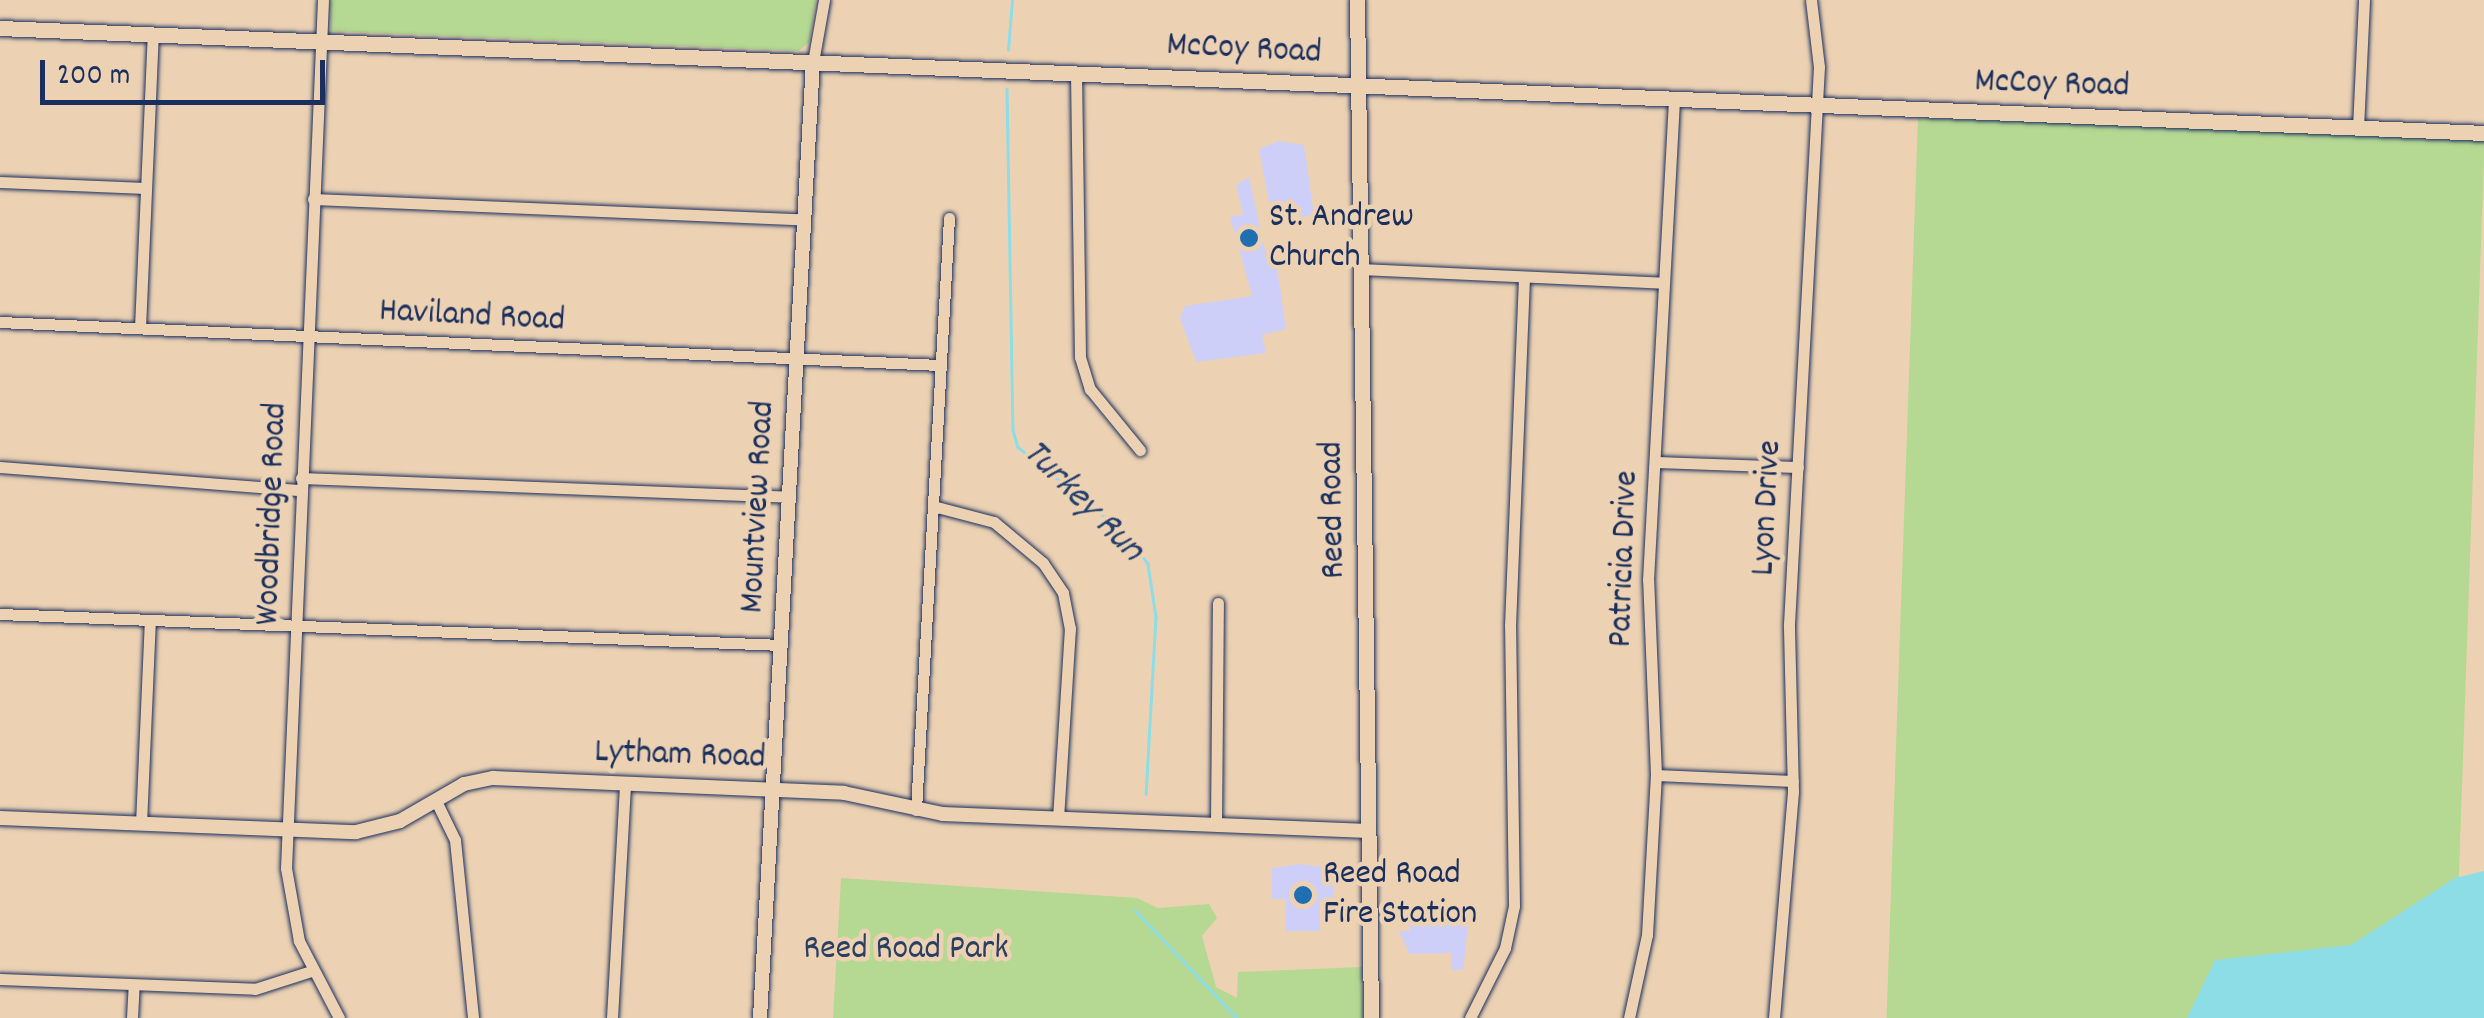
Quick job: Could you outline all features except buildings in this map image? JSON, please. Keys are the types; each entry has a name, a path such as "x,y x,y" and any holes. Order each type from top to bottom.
{"main road":[{"name":"Reed Road","path":"1357,0 1371,1018"},
{"name":"McCoy Road","path":"0,28 2484,134"}],"street":[{"name":"Woodbridge Road","path":"323,0 301,484 288,905 311,971 339,1018"},
{"name":"Mountview Road","path":"760,1018 813,62 824,0"},
{"name":"Lyon Drive","path":"1774,1018 1793,781 1787,694 1817,106 1811,0"},
{"path":"2358,128 2364,0"},
{"path":"140,328 153,34"},
{"path":"1076,72 1080,357 1090,389 1140,450"},
{"name":"Patricia Drive","path":"1629,1018 1647,935 1656,775 1648,624 1674,100"},
{"path":"0,182 146,188"},
{"path":"313,199 805,220"},
{"path":"916,810 949,218"},
{"path":"1360,269 1664,282"},
{"path":"1470,1018 1505,948 1514,906 1510,626 1524,277"},
{"name":"Haviland Road","path":"0,322 941,365"},
{"path":"1655,462 1798,468"},
{"path":"0,467 301,484 790,497"},
{"path":"933,506 994,522 1044,563 1063,593 1070,628 1058,818"},
{"path":"1216,824 1218,603"},
{"path":"0,614 781,645"},
{"path":"141,824 150,620"},
{"path":"1656,775 1793,781"},
{"name":"Lytham Road","path":"0,818 370,830 476,779 844,793 916,810 1368,830"},
{"path":"612,1018 625,784"},
{"path":"436,801 455,840 474,1018"},
{"path":"0,979 256,989 311,971"},
{"path":"132,1018 134,985"}],"green space":[{"path":"330,0 816,0 809,42 799,51 331,31"},
{"path":"1918,118 2484,138 2454,1018 1887,1018"},
{"name":"Reed Road Park","path":"841,878 1137,898 1158,908 1209,904 1217,918 1202,936 1216,987 1237,998 1238,972 1362,967 1363,1018 833,1018"}],"water":[{"path":"2484,871 2484,1018 2187,1018 2215,960 2351,945 2455,878"}],"waterway":[{"name":"Turkey Run","path":"1008,50 1012,0"},
{"name":"Turkey Run","path":"1007,89 1013,430 1018,447 1127,535 1148,564 1156,617 1146,794"},
{"name":"Turkey Run","path":"1135,910 1237,1018"}],"place":[{"name":"St. Andrew Church","path":"1249,238"},
{"name":"Reed Road Fire Station","path":"1303,895"}]}
